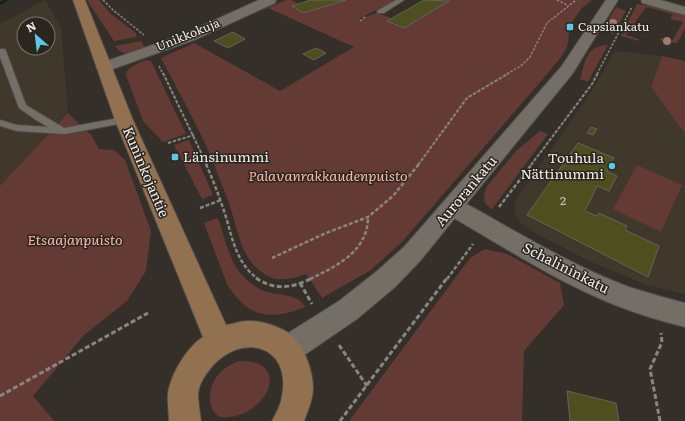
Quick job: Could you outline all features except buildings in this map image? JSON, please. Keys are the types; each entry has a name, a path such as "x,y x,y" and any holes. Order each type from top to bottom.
{"main road":[{"name":"Kuninkojantie","path":"79,0 124,120 219,341"},
{"path":"185,421 181,408 182,391 187,375 196,361 207,349 219,341 235,335 250,333 277,341 287,350 295,362 299,377 298,394 294,410 288,421"}],"street":[{"name":"Unikkokuja","path":"104,66 189,37 270,0"},
{"name":"Aurorankatu","path":"287,350 348,310 386,279 412,254 453,207 566,70 612,0"},
{"path":"647,0 685,10"},
{"name":"Schalininkatu","path":"453,207 603,288 657,309 685,316"}],"lane":[{"path":"381,11 401,0"},
{"path":"2,51 22,106 39,118 65,131"},
{"path":"0,124 18,128 65,131 124,120"}],"path":[{"path":"103,0 117,15 137,28 146,37 154,50 155,58 194,135 221,200 240,260 247,270 261,281 269,285 287,288 300,283 346,258 363,242 369,227 368,218"},
{"path":"557,0 567,5"},
{"path":"272,258 326,233 368,218 393,196 424,158 467,98 516,69 526,61 530,57 546,22 567,5 576,0"},
{"path":"340,421 343,415 367,386 466,255 485,224 592,84 634,4"},
{"path":"168,143 194,135"},
{"path":"200,208 221,200"},
{"path":"657,309 662,342 650,369 660,421"},
{"path":"0,396 148,313"}],"shaded area":[{"path":"45,0 54,16 16,16 16,56 56,56 56,19 61,28 68,113 0,186 0,24"},
{"name":"Touhula Nättinummi","path":"615,51 662,56 651,87 685,134 685,294 644,284 587,260 532,231 522,224 515,215 514,206 516,199 588,97"}],"green space":[{"path":"87,0 99,0 111,14 136,33 136,37 114,41"},
{"name":"Palavanrakkaudenpuisto","path":"286,0 292,0 298,4 293,6 303,13 346,0 397,0 358,19 362,20 363,18 377,13 391,18 387,21 404,28 448,1 447,0 592,0 582,8 567,29 570,30 568,43 560,59 402,242 371,270 322,298 306,274 284,279 271,277 259,270 247,257 240,240 229,203 207,148 191,114 161,58 194,43 280,91 354,47 268,8"},
{"path":"637,4 657,7 685,15 685,29 677,43 664,42 659,39 663,38 672,41 683,22 670,19 673,14 646,7 626,35 639,39 638,41 621,36"},
{"path":"616,7 626,11 613,34 604,28"},
{"path":"141,41 145,49 129,55 119,51 115,46"},
{"path":"608,45 588,82 580,79 585,61 591,51 600,46"},
{"path":"662,56 685,61 685,134 651,87"},
{"path":"147,60 151,61 186,134 163,142 143,121 126,75 131,67 137,63"},
{"name":"Etsaajanpuisto","path":"68,113 92,136 99,149 114,150 125,160 151,231 146,271 127,301 84,335 33,396 54,421 0,421 0,186"},
{"path":"540,131 548,134 492,209 486,205 484,199 487,186 516,151"},
{"path":"189,140 213,195 202,199 174,145"},
{"path":"637,165 682,185 661,232 613,209"},
{"path":"218,218 231,257 244,277 261,290 269,293 293,297 302,302 305,307 281,314 270,315 261,314 243,304 227,284 204,223"},
{"path":"485,249 507,254 560,283 564,305 524,351 522,421 349,421 470,258"},
{"path":"239,361 256,363 266,369 270,379 268,390 261,401 250,410 236,416 220,417 215,413 210,402 211,389 217,376 223,370 229,365"}],"waterway":[{"path":"0,4 7,0"}],"place":[{"name":"Capsiankatu","path":"570,27"},
{"name":"Länsinummi","path":"175,157"},
{"name":"Touhula Nättinummi","path":"612,166"}]}
